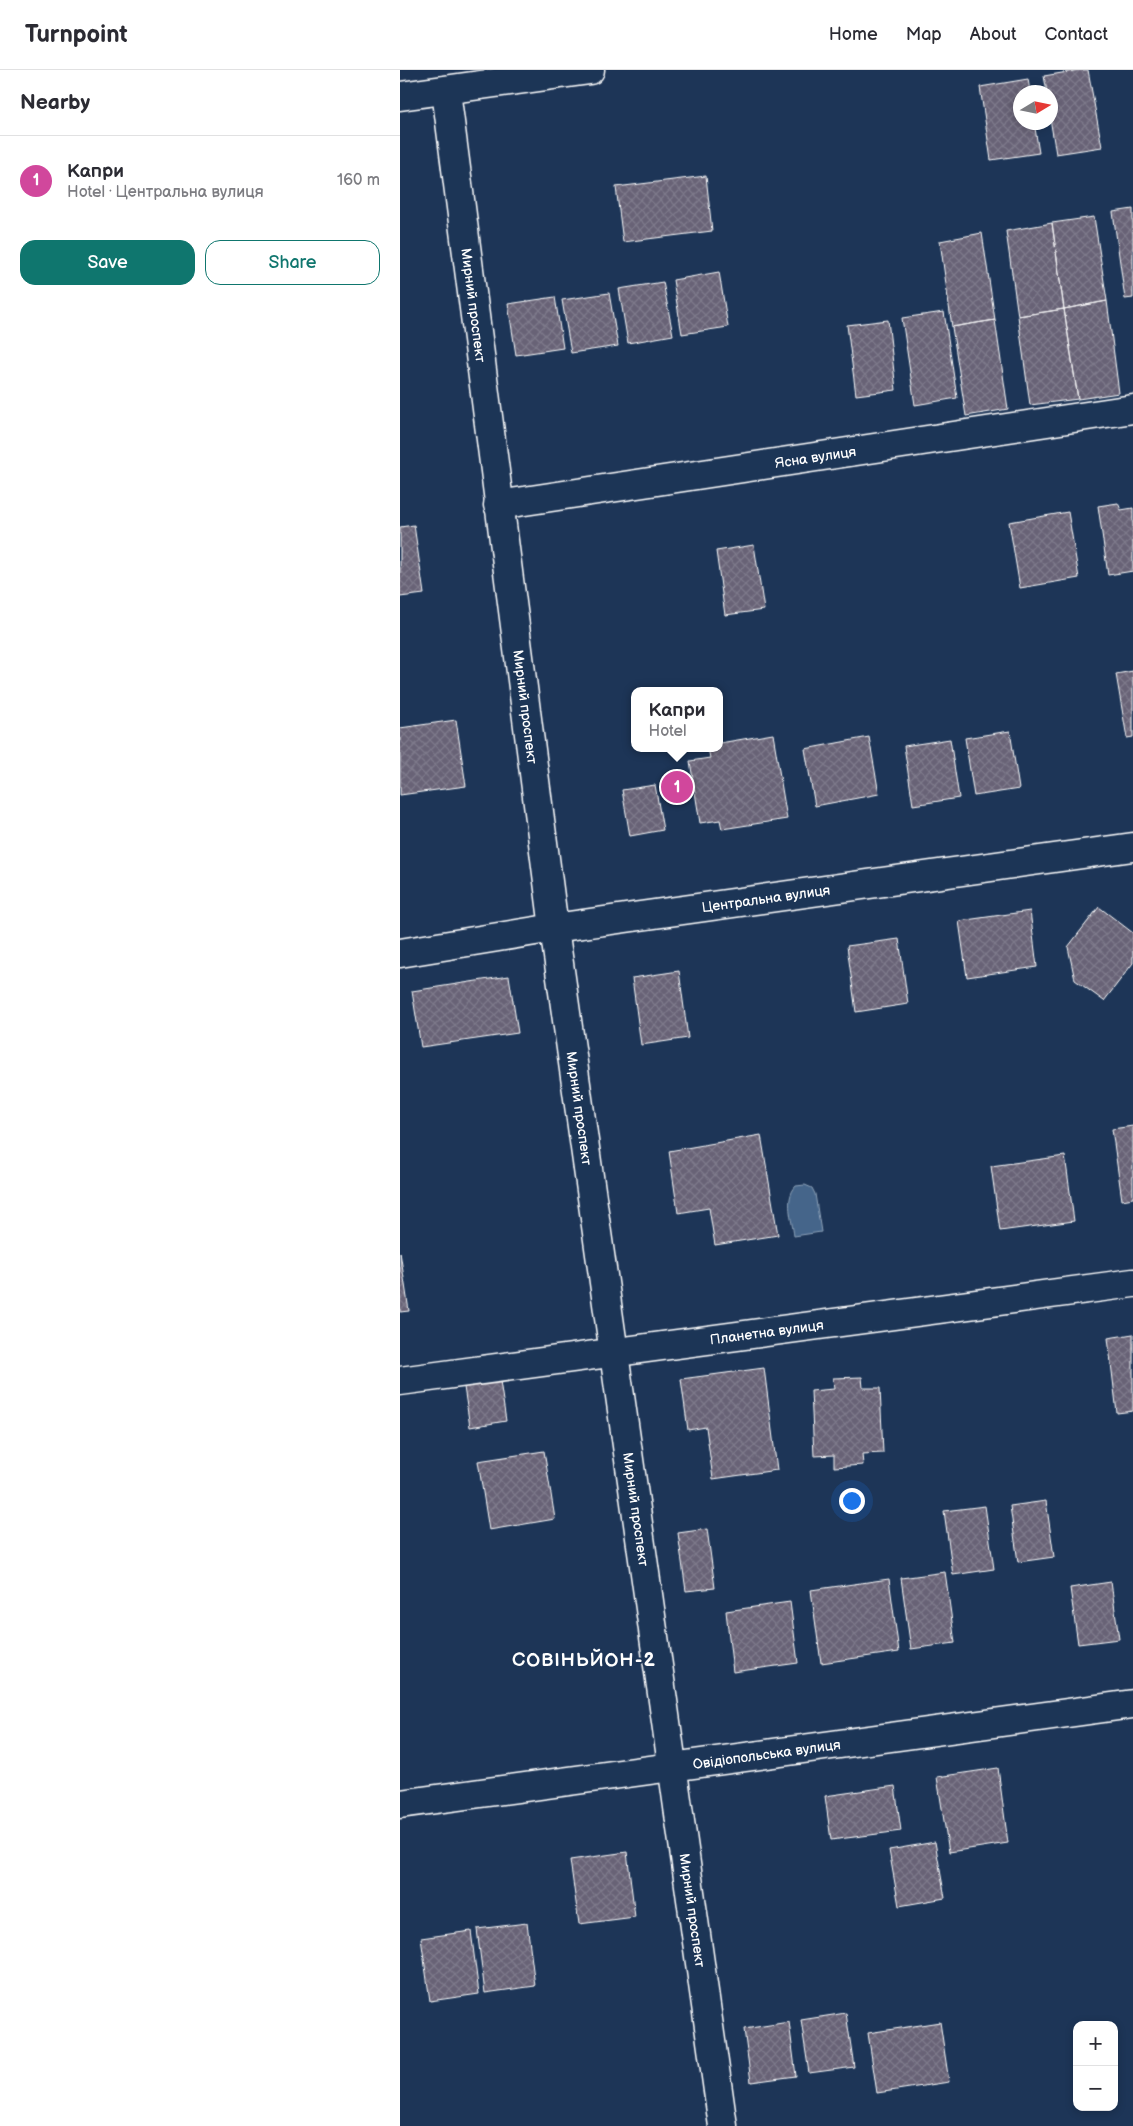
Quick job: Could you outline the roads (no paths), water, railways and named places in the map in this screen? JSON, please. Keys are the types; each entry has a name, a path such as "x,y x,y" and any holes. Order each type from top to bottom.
{"street":[{"path":"400,96 590,70"},
{"name":"Мирний проспект","path":"446,91 554,928 616,1352 723,2126"},
{"name":"Ясна вулиця","path":"498,505 1133,409"},
{"name":"Центральна вулиця","path":"400,952 554,928 1133,847"},
{"name":"Планетна вулиця","path":"400,1381 1133,1283"},
{"name":"Овідіопольська вулиця","path":"400,1804 1133,1704"}],"water":[{"path":"805,1185 812,1188 815,1194 821,1232 794,1236 790,1197 796,1186"}],"place":[{"name":"Капри","path":"677,787"}],"district":[{"name":"СОВІНЬЙОН-2","path":"584,1659"}]}
